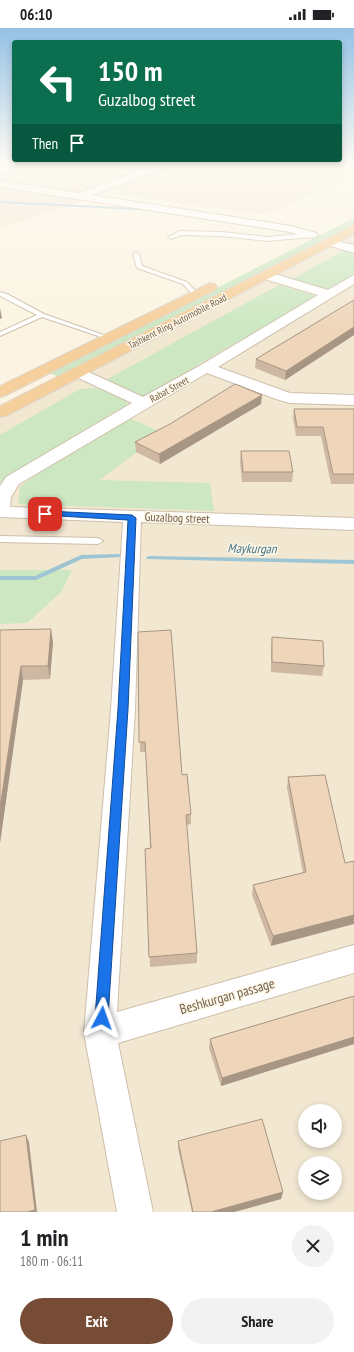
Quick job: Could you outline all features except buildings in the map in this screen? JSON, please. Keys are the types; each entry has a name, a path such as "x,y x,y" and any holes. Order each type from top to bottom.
{"highway":[{"path":"278,252 326,228"},
{"name":"Tashkent Ring Automobile Road","path":"0,412 354,229"},
{"name":"Tashkent Ring Automobile Road","path":"0,392 223,280"},
{"path":"14,385 34,395"}],"street":[{"path":"222,218 291,229 312,235"},
{"path":"328,242 354,249"},
{"path":"265,275 329,294"},
{"name":"Rabat Street","path":"1,512 2,497 12,481 206,368 354,279"},
{"path":"206,368 290,398 354,400"},
{"path":"77,372 144,403"},
{"name":"Guzalbog street","path":"1,512 132,518 354,524"},
{"path":"132,518 123,709 100,1033 135,1212"},
{"name":"Beshkurgan passage","path":"100,1033 354,959"}],"lane":[{"path":"171,237 180,233 222,234 267,239 312,235"},
{"path":"136,254 139,266 185,283 195,294"},
{"path":"0,294 5,295 42,315 109,338"},
{"path":"0,334 42,315"},
{"path":"0,539 98,541"}],"shaded area":[{"path":"0,218 32,218 0,229"},
{"path":"354,230 354,1212 0,1212 0,414"}],"green space":[{"path":"354,218 354,225 59,377 50,373"},
{"path":"345,250 354,252 354,274 327,290 292,279"},
{"path":"279,285 316,296 143,397 104,381"},
{"path":"96,388 127,400 127,405 0,483 0,435 80,389"},
{"path":"127,417 163,433 99,480 210,483 214,511 18,504 20,487 47,466"},
{"path":"0,570 72,570 61,592 27,623 0,624"}],"waterway":[{"name":"Maykurgan","path":"0,578 36,578 81,557 119,556"},
{"name":"Maykurgan","path":"149,558 354,562"}],"route":[{"path":"45,514 132,518 123,709 102,1018"}]}
